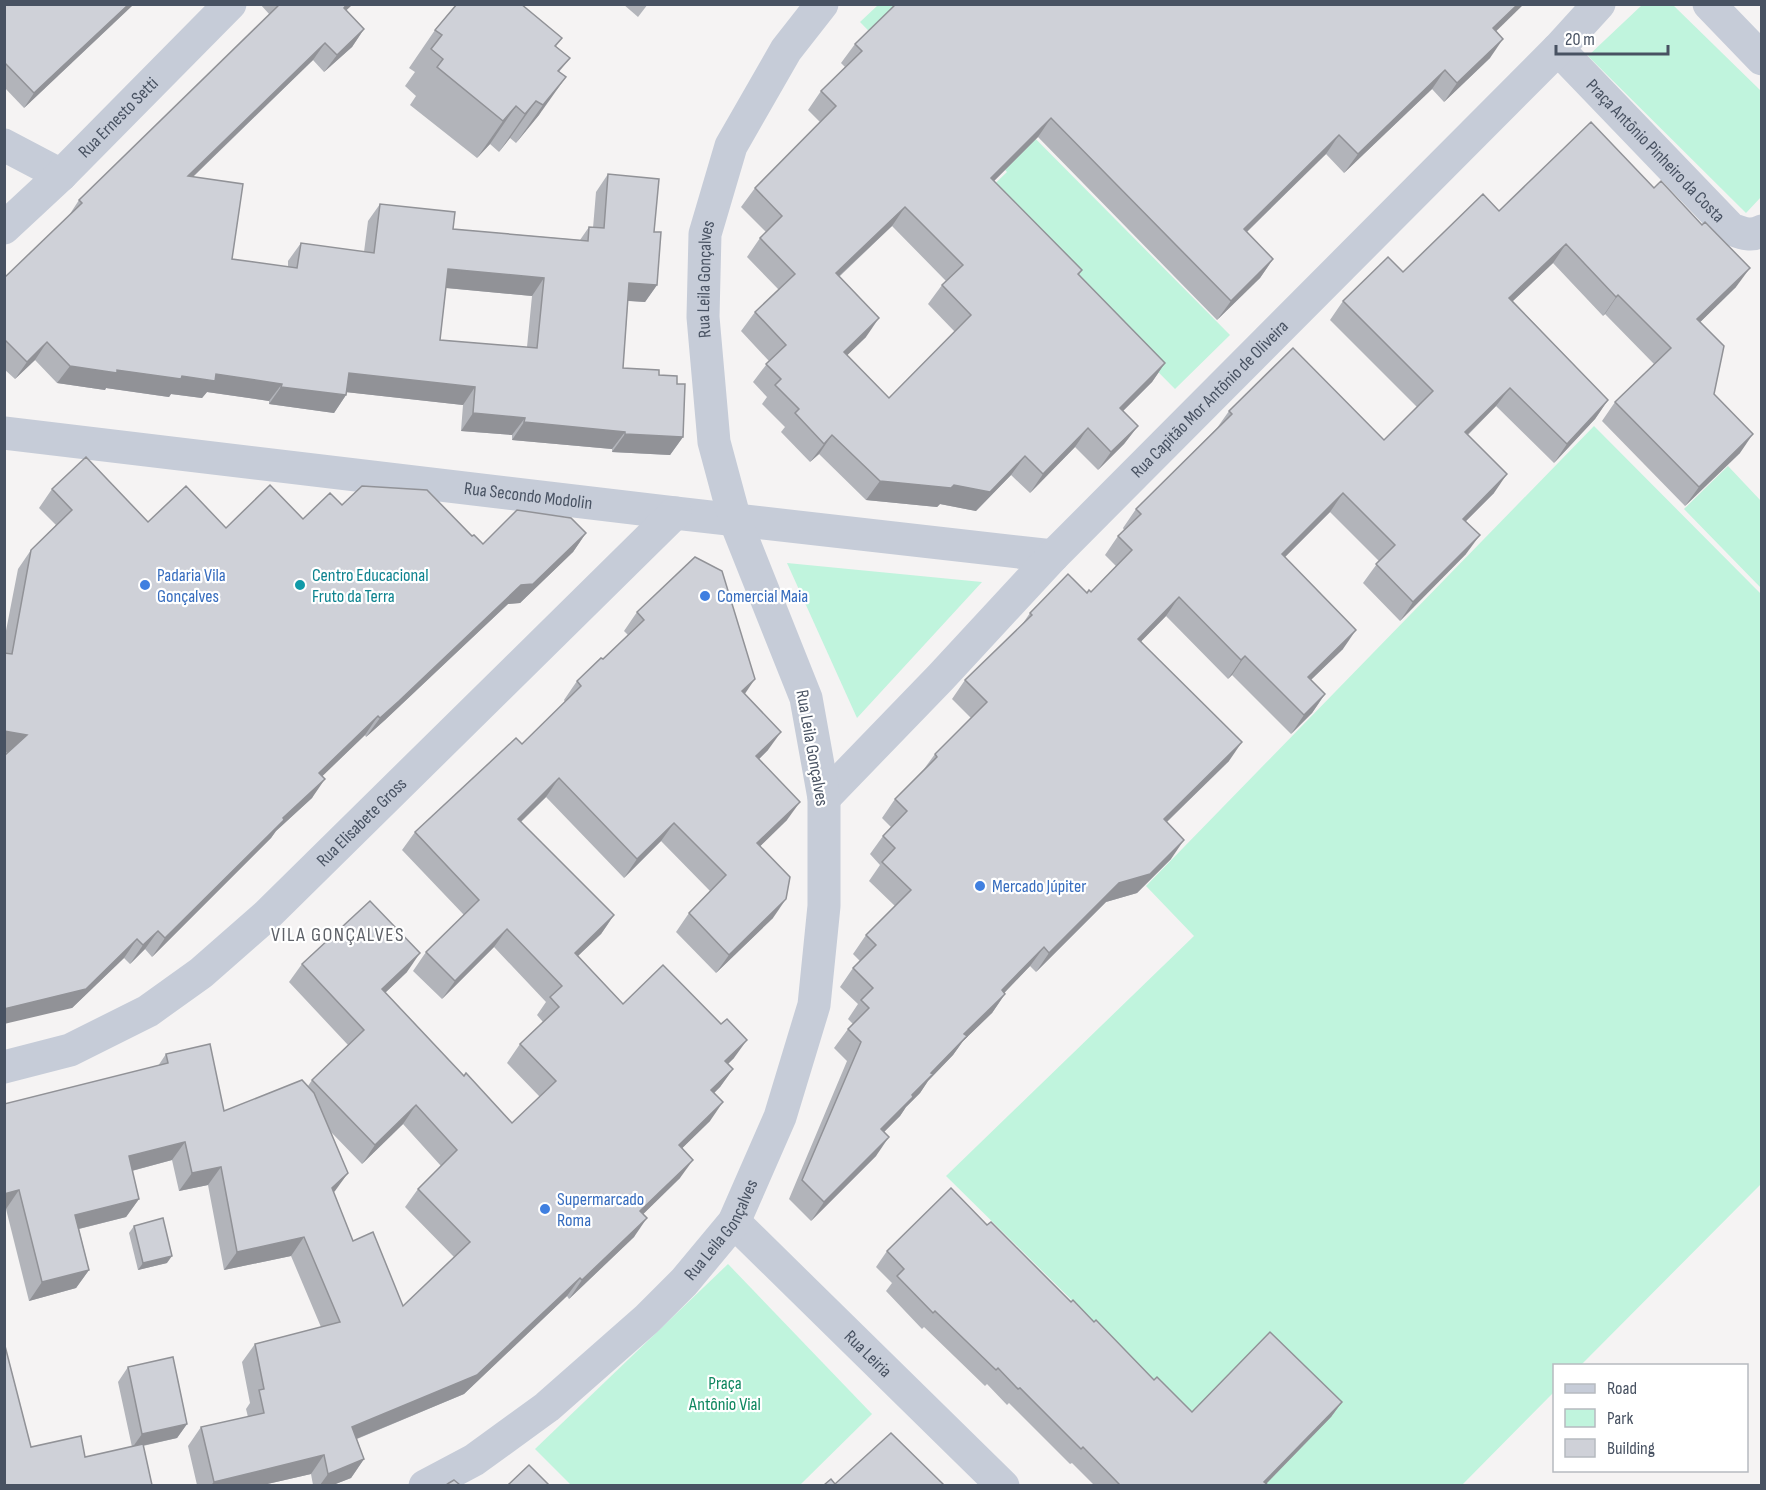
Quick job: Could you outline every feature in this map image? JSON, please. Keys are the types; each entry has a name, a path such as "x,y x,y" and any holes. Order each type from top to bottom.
{"street":[{"name":"Rua Ernesto Setti","path":"4,228 61,175 230,4"},
{"name":"Rua Leila Gonçalves","path":"425,1485 474,1460 547,1407 655,1312 684,1282 734,1222 780,1117 814,1005 824,906 824,798 806,698 735,520 714,442 703,317 705,234 731,146 786,51 822,4"},
{"name":"Rua Capitão Mor Antônio de Oliveira","path":"824,798 941,677 1053,556 1558,49 1599,4"},
{"path":"1709,4 1761,59"},
{"name":"Praça Antônio Pinheiro da Costa","path":"1558,49 1731,229 1747,235 1761,231"},
{"path":"4,145 61,175"},
{"name":"Rua Secondo Modolin","path":"4,433 1053,556"},
{"name":"Rua Elisabete Gross","path":"4,1067 70,1050 148,1011 201,974 266,916 675,513"},
{"name":"Rua Leiria","path":"734,1222 1003,1485"}],"green space":[{"path":"878,5 903,5 1230,335 1175,389 983,195 1007,172 860,22"},
{"path":"1642,5 1673,5 1761,91 1761,197 1746,213 1588,56"},
{"path":"1594,426 1761,594 1761,1184 1582,1364 1553,1364 1553,1393 1462,1485 1259,1485 946,1176 1194,936 1146,886"},
{"path":"1728,466 1761,501 1761,588 1684,509"},
{"path":"787,563 982,582 857,718"},
{"name":"Praça Antônio Vial","path":"728,1264 872,1414 800,1485 571,1485 535,1449"}],"building":[{"path":"4,4 129,4 34,93 4,62"},
{"path":"280,4 347,4 344,8 364,29 337,55 325,43 188,176 243,184 232,259 297,268 301,243 374,253 380,204 455,212 453,229 588,241 589,227 604,228 608,174 659,179 654,232 661,232 657,285 629,283 623,368 659,370 659,375 677,376 677,384 685,384 683,437 625,434 625,432 524,422 525,418 473,413 475,387 349,373 346,395 281,387 282,384 216,374 215,381 182,376 181,379 117,370 117,373 70,366 47,342 27,362 4,339 4,278 82,203 79,200","holes":["448,269 544,278 537,348 440,340"]},
{"path":"457,4 521,4 562,38 555,46 570,58 558,71 566,77 543,105 536,101 525,114 516,106 503,121 437,67 443,59 431,49 442,35 435,30"},
{"path":"896,4 1518,4 1493,28 1503,39 1457,83 1445,70 1358,154 1339,135 1244,229 1273,259 1231,301 1051,118 991,178 1082,270 1078,274 1165,363 1120,408 1138,426 1111,452 1088,428 1043,474 1025,456 990,492 954,485 951,488 880,481 832,435 824,444 795,413 799,409 775,385 781,379 766,364 786,345 755,312 795,274 760,238 782,216 755,188 836,106 821,91 862,51 855,44","holes":["905,207 963,265 942,285 971,315 889,398 844,352 879,318 836,273"]},
{"path":"1591,122 1654,188 1661,181 1702,225 1705,222 1750,268 1697,319 1724,346 1714,394 1753,434 1699,487 1615,402 1671,348 1618,295 1616,297 1566,244 1509,298 1608,400 1567,444 1510,388 1465,432 1507,474 1463,519 1480,535 1413,602 1376,564 1395,545 1343,493 1282,554 1356,630 1308,677 1325,694 1304,715 1245,656 1241,660 1179,597 1138,639 1242,742 1164,819 1184,840 1150,874 1119,883 1049,953 1044,947 1002,990 1005,994 964,1034 967,1036 881,1129 889,1137 824,1202 802,1180 861,1042 848,1029 869,1008 861,1000 873,988 853,968 876,945 866,935 911,890 882,862 895,848 883,836 907,811 895,799 937,757 935,754 987,702 965,680 1032,615 1030,613 1068,574 1087,593 1089,590 1091,592 1132,550 1118,536 1141,514 1136,509 1232,414 1229,411 1293,348 1384,440 1433,391 1343,301 1388,257 1403,272 1483,194 1499,211"},
{"path":"86,457 148,522 186,486 226,528 270,485 303,519 330,493 342,505 362,486 427,490 472,536 474,535 483,544 517,510 571,518 586,533 533,584 521,585 399,701 380,718 378,716 319,773 325,779 283,818 284,820 165,938 158,931 143,945 137,939 86,989 4,1009 4,756 27,735 4,731 4,653 12,654 31,550 72,510 52,489"},
{"path":"695,557 722,571 755,679 742,691 781,732 756,756 800,802 757,843 790,877 786,899 729,955 689,913 726,875 674,823 637,859 559,778 518,819 614,915 575,953 623,1004 663,965 721,1024 727,1019 747,1040 725,1061 733,1069 711,1090 723,1102 679,1145 693,1160 640,1211 647,1218 477,1375 352,1427 364,1459 328,1474 324,1455 214,1482 201,1427 264,1413 259,1390 264,1389 255,1344 340,1322 304,1237 237,1252 221,1167 192,1173 185,1142 129,1156 139,1199 75,1215 89,1270 42,1282 19,1190 4,1194 4,1104 168,1063 166,1054 210,1044 224,1111 302,1080 314,1093 348,1173 332,1188 353,1241 373,1232 403,1306 470,1242 418,1189 457,1150 416,1105 375,1145 312,1080 364,1030 302,964 370,901 420,953 382,989 512,1123 556,1081 520,1044 559,1007 550,997 562,986 507,929 455,981 426,952 479,900 415,832 516,738 522,744 581,686 577,681 644,620 637,612"},
{"path":"951,1188 987,1225 991,1222 1071,1302 1073,1300 1094,1322 1096,1320 1154,1380 1157,1377 1192,1412 1270,1332 1342,1402 1264,1482 1268,1485 1120,1485 1083,1447 1081,1449 1020,1388 1018,1389 998,1368 996,1370 935,1311 933,1313 897,1276 904,1269 887,1251"},
{"path":"163,1218 172,1256 143,1263 134,1226"},
{"path":"4,1342 31,1447 81,1436 85,1457 143,1444 152,1485 4,1485"},
{"path":"173,1357 187,1424 142,1434 128,1367"},
{"path":"891,1433 944,1485 824,1485 831,1479 835,1484"},
{"path":"529,1465 549,1485 508,1485"},
{"path":"454,1480 460,1485 446,1485 449,1483"}],"place":[{"name":"Padaria Vila Gonçalves","path":"145,585"},
{"name":"Centro Educacional Fruto da Terra","path":"300,585"},
{"name":"Comercial Maia","path":"705,596"},
{"name":"Mercado Júpiter","path":"980,886"},
{"name":"Supermarcado Roma","path":"545,1209"}],"district":[{"name":"VILA GONÇALVES","path":"338,935"}]}
